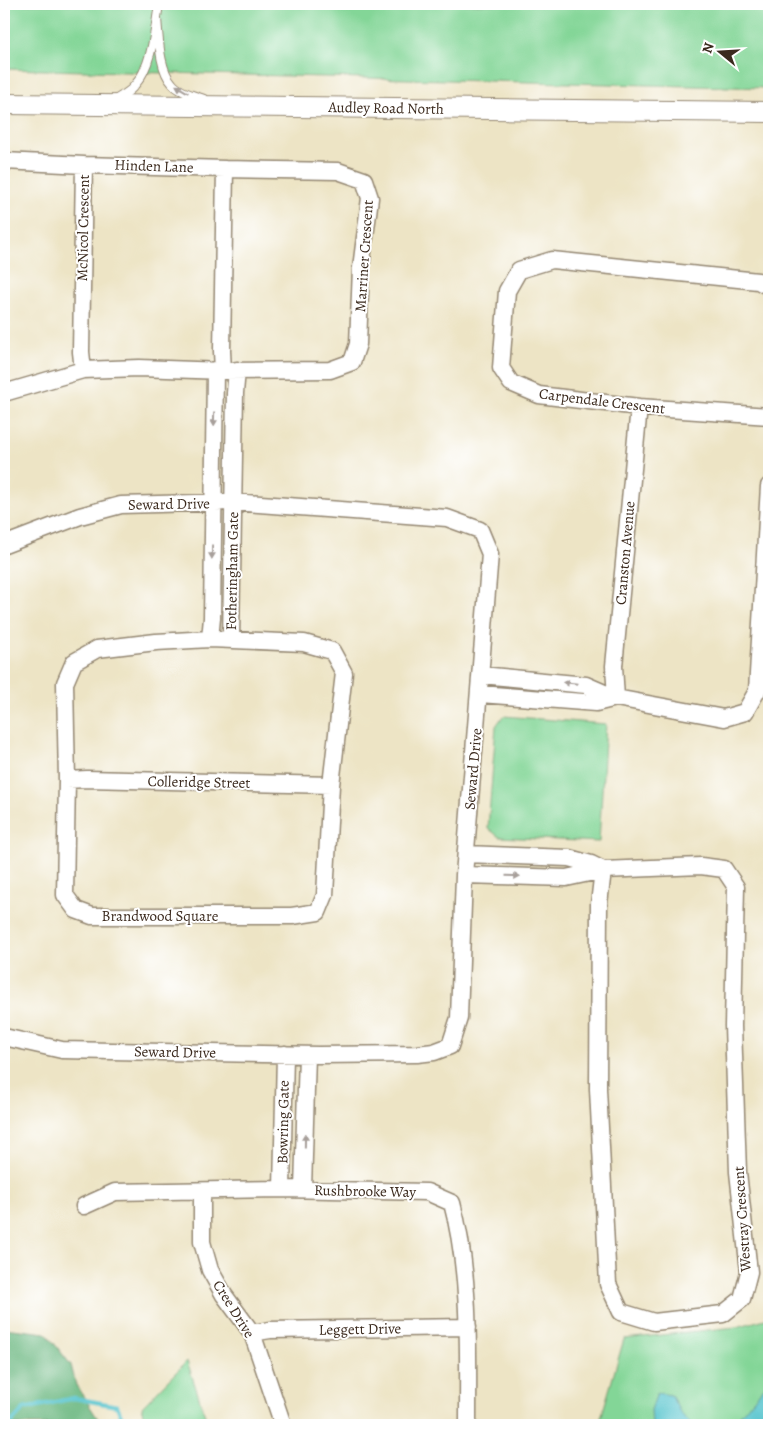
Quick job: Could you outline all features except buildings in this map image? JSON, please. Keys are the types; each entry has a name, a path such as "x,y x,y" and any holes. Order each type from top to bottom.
{"street":[{"name":"Audley Road North","path":"4,104 769,112"},
{"name":"McNicol Crescent","path":"4,161 84,165 81,352 83,370"},
{"name":"Hinden Lane","path":"84,165 225,169"},
{"name":"Marriner Crescent","path":"225,169 338,171 364,180 370,198 361,268 358,344 352,362 330,370 225,370"},
{"path":"225,169 222,351 225,370 234,393 233,502"},
{"name":"Carpendale Crescent","path":"769,287 758,281 552,260 519,270 507,291 501,368 511,383 539,395 639,407 769,416"},
{"path":"4,393 83,370 139,368 225,370"},
{"path":"213,504 225,370"},
{"name":"Cranston Avenue","path":"616,698 614,666 639,407"},
{"path":"481,674 586,685 616,698 724,718 745,712 757,691 769,486"},
{"name":"Seward Drive","path":"4,546 80,516 121,505 233,502 448,518 480,530 490,554 464,875 459,1018 450,1046 434,1052 417,1054 307,1055 62,1050 4,1037"},
{"name":"Fotheringham Gate","path":"231,640 233,502"},
{"name":"Fotheringham Gate","path":"210,639 212,618 213,504"},
{"name":"Brandwood Square","path":"210,639 231,640 304,643 332,651 344,673 331,785 325,895 318,912 292,916 92,916 76,910 65,895 65,683 74,662 97,649 156,642 210,639"},
{"path":"480,694 596,703 616,698"},
{"name":"Colleridge Street","path":"66,780 331,785"},
{"name":"Westray Crescent","path":"466,854 569,858 591,864 603,870"},
{"name":"Westray Crescent","path":"464,875 566,878 603,870 701,866 724,869 736,887 734,1046 738,1172 749,1272 742,1299 723,1314 654,1322 620,1312 608,1284 598,1089 599,904 603,870"},
{"name":"Bowring Gate","path":"282,1189 284,1054"},
{"name":"Bowring Gate","path":"303,1189 307,1055"},
{"name":"Rushbrooke Way","path":"84,1206 115,1192 282,1189 427,1192 452,1203 458,1226 467,1309 468,1425"},
{"name":"Cree Drive","path":"202,1191 202,1242 210,1270 224,1295 252,1333 283,1425"},
{"name":"Leggett Drive","path":"252,1333 270,1330 468,1327"}],"lane":[{"path":"107,105 134,87 145,70 159,4"},
{"path":"156,19 162,64 172,84 188,93 227,106"}],"green space":[{"path":"4,4 769,4 769,88 4,69"},
{"path":"503,716 606,724 599,842 499,837 488,828 496,726"},
{"path":"769,1318 769,1425 599,1425 624,1339 736,1327"},
{"path":"4,1328 46,1333 71,1365 76,1385 102,1425 4,1425"},
{"path":"187,1361 208,1425 147,1425 142,1407"}],"water":[{"path":"769,1386 769,1425 732,1425 764,1387"},
{"path":"657,1393 671,1395 681,1414 693,1425 652,1425 651,1410"}],"waterway":[{"path":"9,1425 24,1409 74,1398 117,1406 125,1425"}]}
